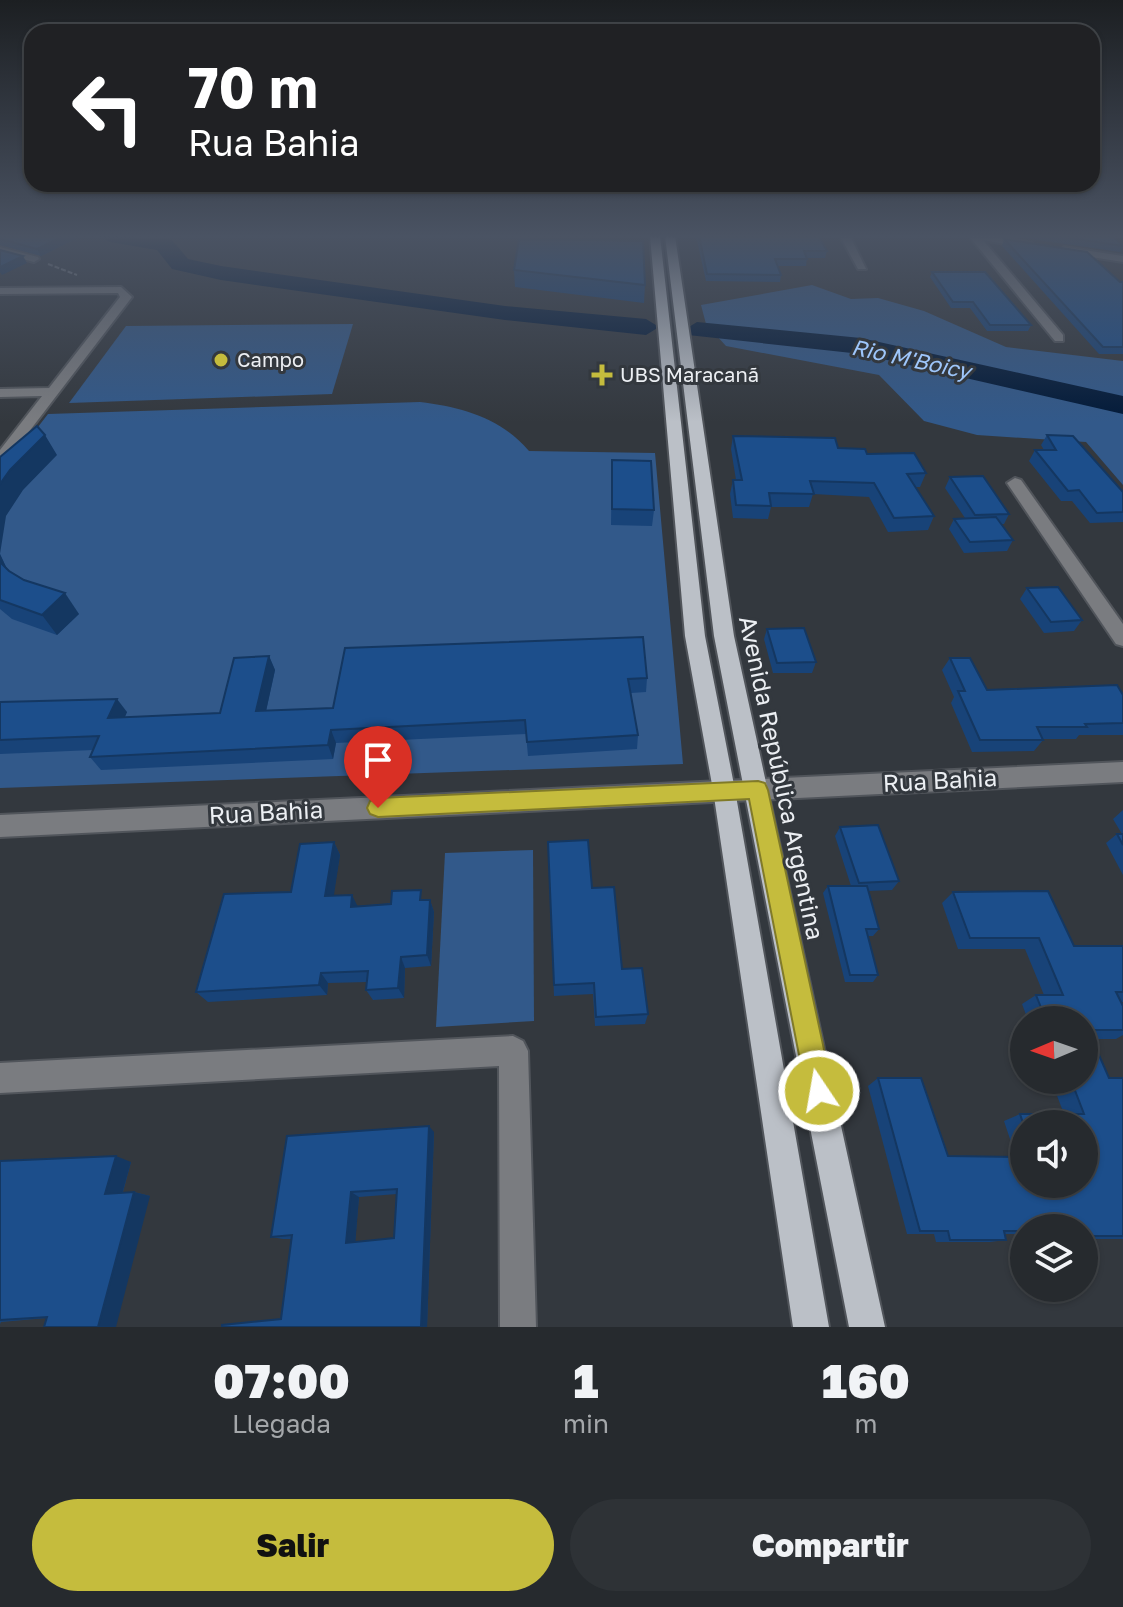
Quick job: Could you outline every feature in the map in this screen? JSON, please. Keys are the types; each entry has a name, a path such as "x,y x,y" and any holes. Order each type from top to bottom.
{"main road":[{"path":"661,298 695,636 724,790 811,1327"},
{"name":"Avenida República Argentina","path":"678,298 724,636 867,1327"}],"street":[{"path":"0,460 121,298"},
{"path":"1026,298 1059,338"},
{"path":"0,393 53,392"},
{"path":"1015,483 1123,639"},
{"name":"Rua Bahia","path":"0,826 1123,772"},
{"path":"0,1078 513,1051 518,1327"}],"shaded area":[{"path":"740,298 878,298 924,311 1006,347 1123,361 1123,485 1086,442 977,435 924,421 879,375 726,346 706,324 701,305"},
{"name":"Campo","path":"353,324 332,394 69,403 126,326"},
{"path":"420,402 480,416 506,430 529,451 655,453 683,764 0,788 0,476 48,414"},
{"path":"533,850 534,1021 436,1027 445,853"}],"building":[{"path":"950,298 1008,298 1031,325 990,325 973,302 953,302"},
{"path":"1058,298 1123,298 1123,347 1103,347"},
{"path":"37,426 45,435 0,484 0,457"},
{"path":"1047,435 1073,436 1123,492 1123,512 1097,513 1079,490 1068,491 1035,450 1056,450"},
{"path":"733,436 835,438 838,448 865,449 867,454 914,453 926,473 907,474 934,516 894,518 874,483 810,481 814,494 769,493 771,506 736,505 733,480 742,480"},
{"path":"612,460 651,461 654,510 612,509"},
{"path":"983,476 1009,514 975,515 950,477"},
{"path":"996,517 1013,540 970,542 954,519"},
{"path":"0,562 24,580 65,593 42,615 0,600"},
{"path":"1058,587 1082,620 1051,622 1027,588"},
{"path":"804,628 816,662 777,663 767,629"},
{"path":"643,637 647,678 628,679 638,735 527,742 525,720 331,730 328,745 90,757 99,736 0,740 0,702 117,699 108,718 220,713 234,658 269,656 256,711 333,708 345,648"},
{"path":"950,658 970,658 987,690 1117,685 1123,695 1123,723 1037,727 1043,740 980,740 958,691 965,691"},
{"path":"878,825 899,881 859,883 840,827"},
{"path":"588,840 592,888 614,887 622,969 642,968 648,1014 596,1017 594,983 554,985 548,842"},
{"path":"334,842 325,896 352,895 351,907 391,904 392,891 421,890 420,900 430,900 427,955 401,957 398,988 366,990 368,971 321,973 319,985 196,992 224,894 291,892 300,844"},
{"path":"828,886 867,886 879,929 866,929 878,975 850,975"},
{"path":"1048,891 1074,946 1123,946 1123,992 1116,992 1123,1006 1123,1030 1098,1030 1098,1006 1040,1006 1036,995 1063,995 1039,938 970,938 953,892"},
{"path":"1098,1053 1109,1078 1123,1078 1123,1236 1098,1236 1098,1214 1010,1214 1010,1231 1004,1231 1006,1240 950,1240 948,1231 920,1231 878,1078 921,1078 948,1156 1010,1157 1010,1198 1098,1198 1098,1110 1082,1110 1076,1094 1098,1094"},
{"path":"429,1126 421,1327 222,1327 281,1319 292,1235 271,1237 287,1136","holes":["397,1189 394,1238 346,1243 351,1192"]},
{"path":"116,1156 105,1194 134,1192 98,1327 44,1327 47,1317 0,1320 0,1161"}],"waterway":[{"name":"Rio M'Boicy","path":"398,298 505,313 646,327"},
{"name":"Rio M'Boicy","path":"697,330 861,346 1123,405"}],"place":[{"name":"Campo","path":"221,360"},
{"name":"UBS Maracanã","path":"602,375"}],"route":[{"path":"378,808 758,790 819,1091"}]}
